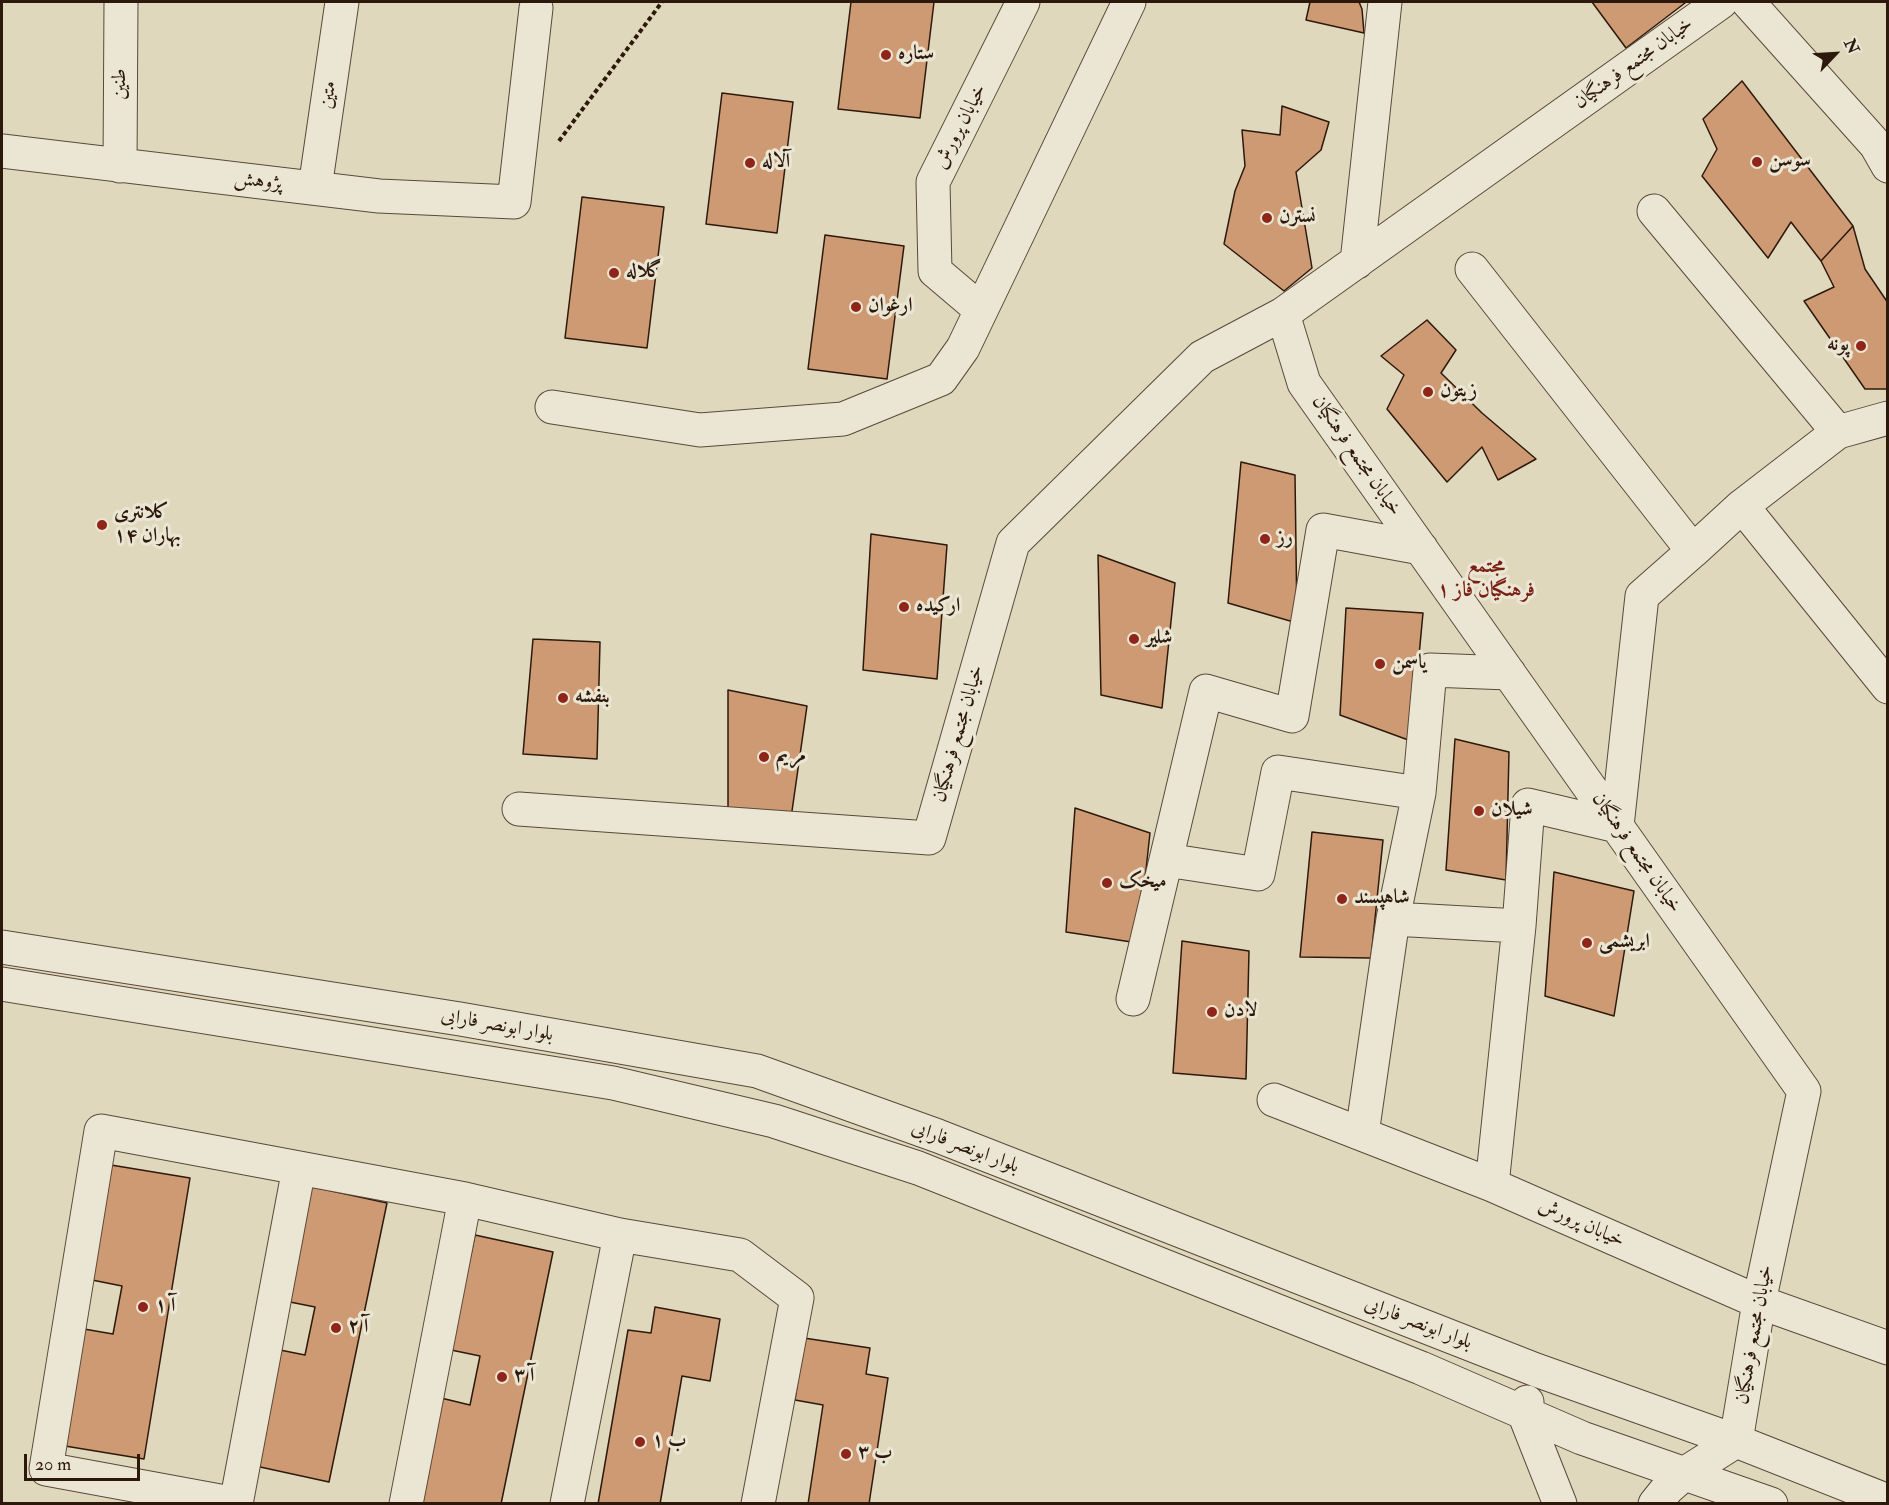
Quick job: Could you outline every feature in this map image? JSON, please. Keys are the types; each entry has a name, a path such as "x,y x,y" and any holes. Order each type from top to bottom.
{"street":[{"name":"طنین","path":"120,166 122,2"},
{"name":"متین","path":"315,188 342,2"},
{"name":"خیابان پرورش","path":"981,310 935,271 933,182 1023,2"},
{"path":"552,407 700,430 843,419 941,379 963,348 1129,2"},
{"path":"1357,262 1385,2"},
{"name":"خیابان مجتمع فرهنگیان","path":"519,810 930,837 1014,543 1202,357 1283,314 1721,2"},
{"path":"1748,2 1884,151"},
{"name":"پژوهش","path":"2,151 379,196 514,202 536,8"},
{"path":"1654,211 1838,432"},
{"path":"1472,269 1693,551"},
{"name":"خیابان مجتمع فرهنگیان","path":"1283,314 1304,383 1804,1090 1759,1302 1736,1441"},
{"path":"1492,1185 1519,926 1528,805 1617,826 1642,596 1742,506 1838,432 1887,418"},
{"path":"1742,506 1887,687"},
{"path":"1133,999 1206,691 1292,716 1323,530 1421,548"},
{"path":"1362,1134 1393,919 1419,793 1430,670 1509,673"},
{"path":"1166,860 1258,874 1278,772 1419,793"},
{"path":"1393,919 1519,926"},
{"name":"بلوار ابونصر فارابی","path":"2,952 460,1019 757,1071 949,1141 1536,1370 1736,1441 1887,1501"},
{"name":"بلوار ابونصر فارابی","path":"2,984 613,1083 774,1121 918,1168 1421,1368 1582,1438 1771,1503"},
{"name":"خیابان پرورش","path":"1274,1100 1492,1185 1759,1302 1887,1348"},
{"path":"299,1168 236,1503 46,1469 100,1131 299,1168 465,1199 620,1235 740,1255 797,1298 758,1503"},
{"path":"406,1503 465,1199"},
{"path":"567,1503 620,1235"},
{"path":"1536,1370 1524,1413 1560,1503"},
{"path":"1655,1503 1684,1474 1736,1441"}],"path":[{"path":"556,145 662,2"}],"building":[{"name":"ستاره","path":"851,2 934,2 920,118 838,109"},
{"path":"1310,2 1359,2 1362,9 1364,33 1306,20"},
{"path":"1592,2 1683,2 1685,3 1626,48"},
{"name":"سوسن","path":"1742,81 1853,226 1821,261 1791,222 1768,258 1702,176 1717,149 1703,119"},
{"name":"آلاله","path":"722,93 793,102 777,233 706,224"},
{"name":"نسترن","path":"1282,106 1329,122 1321,150 1296,172 1312,268 1284,291 1224,244 1235,191 1245,166 1242,130 1280,135"},
{"name":"گلاله","path":"582,197 664,207 647,348 565,338"},
{"name":"پونه","path":"1853,226 1865,269 1888,303 1888,389 1865,389 1804,301 1834,287 1821,261"},
{"name":"ارغوان","path":"825,235 904,246 887,379 808,369"},
{"name":"زیتون","path":"1427,320 1456,350 1441,373 1482,413 1536,459 1498,480 1482,447 1447,482 1387,409 1404,375 1381,356"},
{"name":"رز","path":"1241,462 1295,475 1297,623 1228,603"},
{"name":"ارکیده","path":"871,534 947,545 937,679 863,670"},
{"name":"شلیر","path":"1098,555 1175,583 1162,708 1101,695"},
{"name":"یاسمن","path":"1346,608 1423,613 1411,741 1340,715"},
{"name":"بنفشه","path":"533,639 600,642 597,759 523,754"},
{"name":"مریم","path":"728,690 807,706 791,818 728,808"},
{"name":"شیلان","path":"1455,739 1509,752 1506,880 1446,870"},
{"name":"میخک","path":"1075,808 1150,833 1138,943 1066,932"},
{"name":"شاهپسند","path":"1312,832 1383,840 1371,958 1300,957"},
{"name":"ابریشمی","path":"1554,872 1634,891 1614,1016 1545,996"},
{"name":"لادن","path":"1182,941 1249,951 1246,1079 1173,1073"},
{"name":"آ ۱","path":"111,1165 190,1178 144,1459 65,1446 84,1329 113,1334 122,1286 92,1280"},
{"name":"آ ۲","path":"309,1186 387,1203 329,1482 251,1465 275,1349 305,1355 315,1307 285,1301"},
{"name":"آ ۳","path":"475,1235 553,1252 501,1504 419,1504 441,1398 470,1405 480,1356 451,1350"},
{"name":"ب ۱","path":"655,1307 720,1319 710,1381 682,1376 660,1504 598,1504 628,1330 651,1333"},
{"name":"ب ۳","path":"804,1338 870,1348 866,1374 888,1378 869,1504 808,1504 823,1405 795,1400"}],"place":[{"name":"ستاره","path":"886,55"},
{"name":"سوسن","path":"1757,162"},
{"name":"آلاله","path":"750,163"},
{"name":"نسترن","path":"1267,218"},
{"name":"گلاله","path":"614,273"},
{"name":"ارغوان","path":"856,307"},
{"name":"پونه","path":"1861,346"},
{"name":"زیتون","path":"1428,392"},
{"name":"کلانتری ۱۴ بهاران","path":"102,525"},
{"name":"رز","path":"1265,539"},
{"name":"ارکیده","path":"904,607"},
{"name":"شلیر","path":"1134,639"},
{"name":"یاسمن","path":"1380,664"},
{"name":"بنفشه","path":"563,698"},
{"name":"مریم","path":"764,757"},
{"name":"شیلان","path":"1479,811"},
{"name":"میخک","path":"1107,883"},
{"name":"شاهپسند","path":"1342,899"},
{"name":"ابریشمی","path":"1587,943"},
{"name":"لادن","path":"1212,1012"},
{"name":"آ ۱","path":"143,1307"},
{"name":"آ ۲","path":"336,1328"},
{"name":"آ ۳","path":"502,1377"},
{"name":"ب ۱","path":"640,1442"},
{"name":"ب ۳","path":"846,1454"}],"district":[{"name":"مجتمع فرهنگیان فاز ۱","path":"1486,579"}]}
